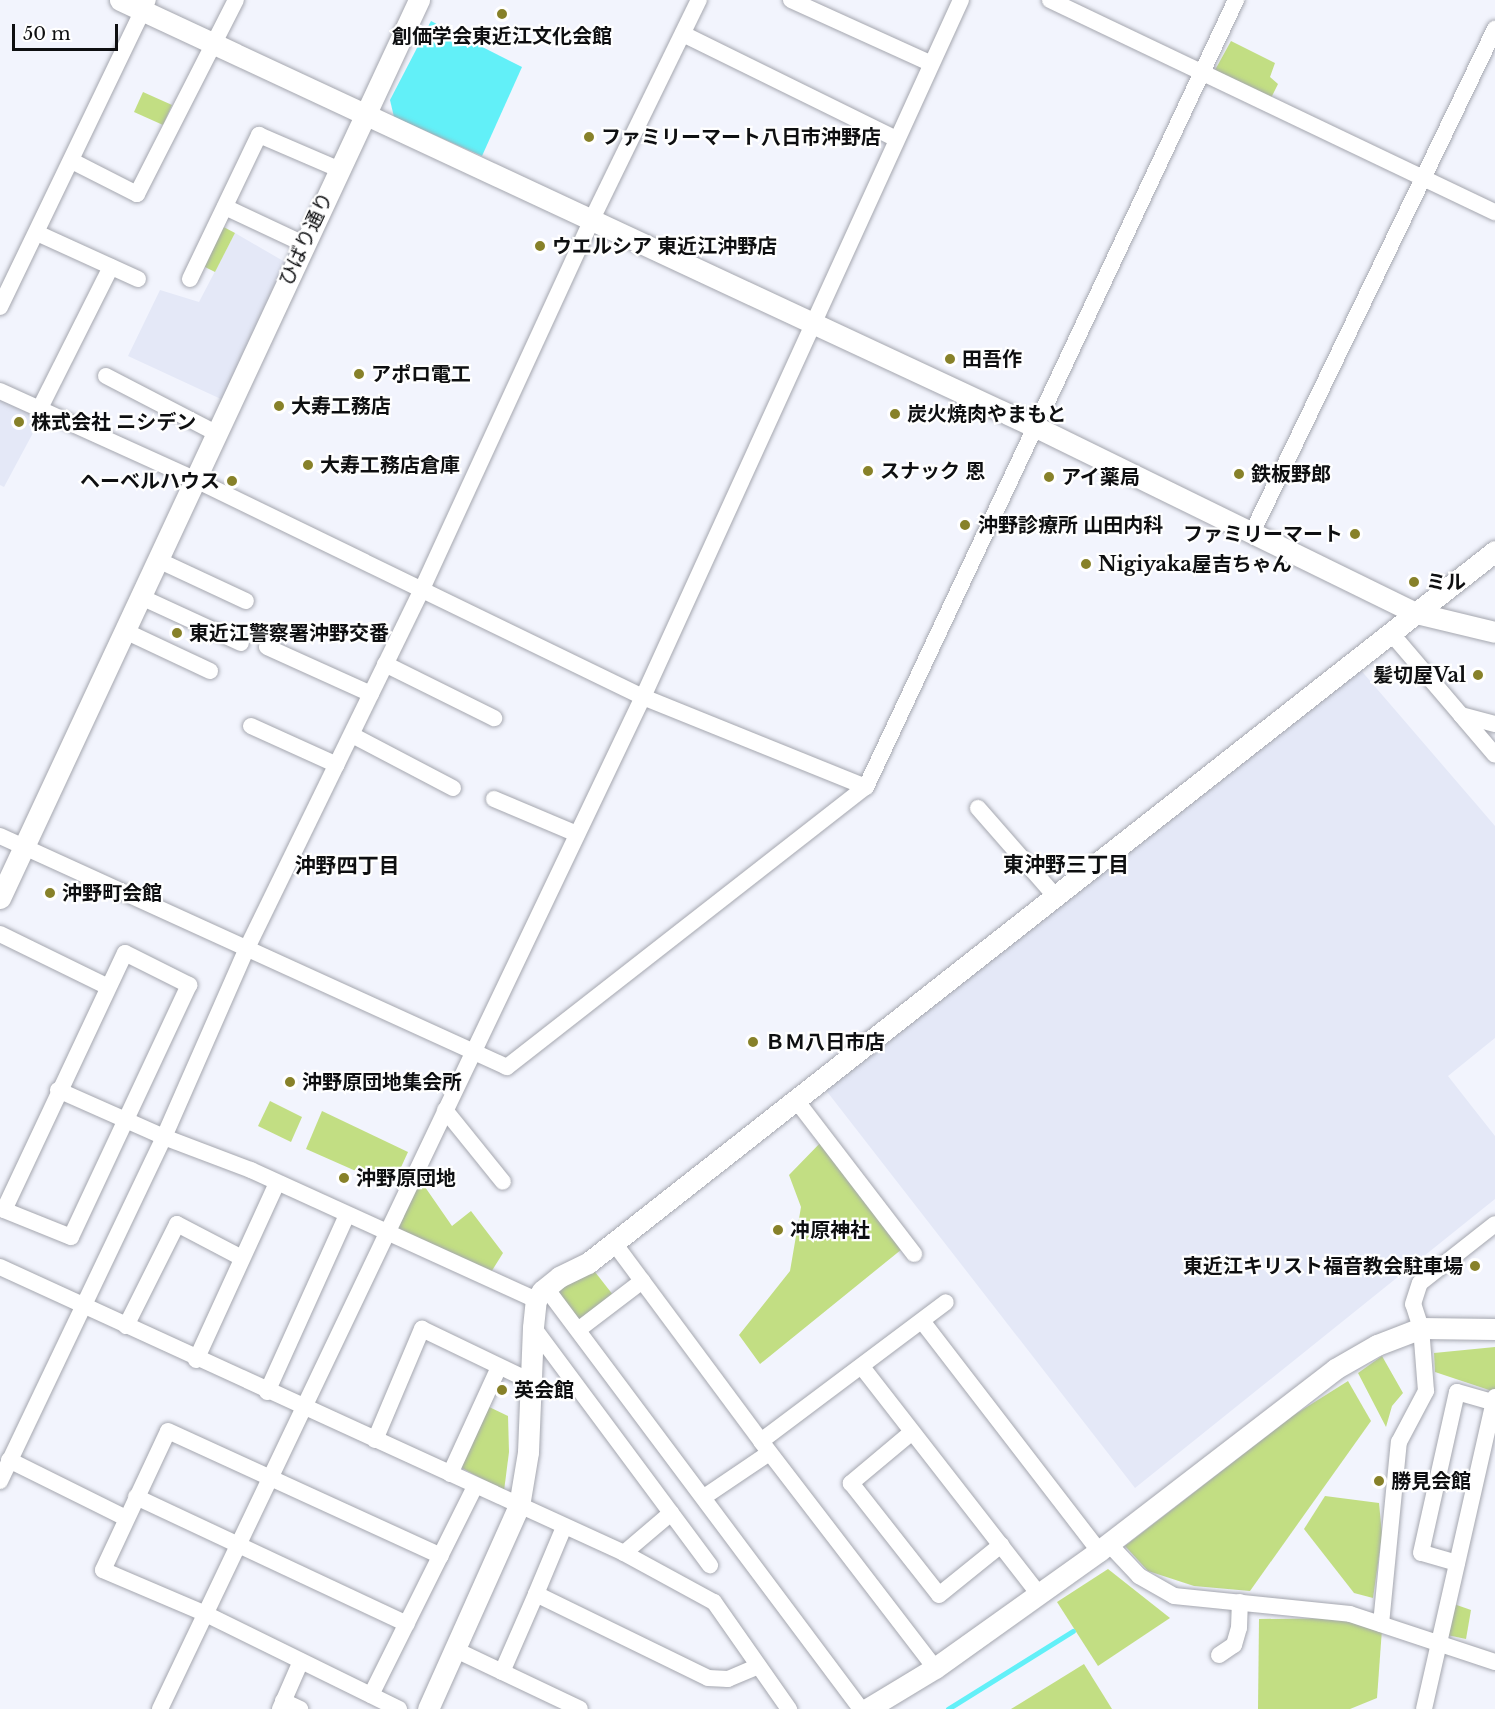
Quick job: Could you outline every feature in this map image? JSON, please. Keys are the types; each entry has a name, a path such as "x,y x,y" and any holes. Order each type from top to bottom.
{"street":[{"path":"120,0 146,6 216,46 1038,428 1251,535 1416,613 1495,632"},
{"path":"72,160 136,194 216,46 236,0"},
{"name":"ひばり通り","path":"24,848 218,434 364,113 419,0"},
{"path":"0,1481 81,1305 164,1137 247,948 422,589 591,220 699,0"},
{"path":"791,0 930,63"},
{"path":"160,1709 643,697 930,63 961,0"},
{"path":"1050,0 1495,212"},
{"path":"0,836 507,1067 866,787 1205,73 1236,0"},
{"path":"0,307 146,6"},
{"path":"1251,535 1495,29"},
{"path":"683,34 896,139"},
{"path":"190,279 259,135 338,169"},
{"path":"225,207 304,244"},
{"path":"37,233 138,279"},
{"path":"39,410 111,267"},
{"path":"106,376 218,434"},
{"path":"0,392 196,480 643,697 866,787"},
{"path":"428,1709 519,1506 528,1452 532,1327 541,1294 614,1243 1495,551"},
{"path":"158,560 246,601"},
{"path":"141,597 241,643"},
{"path":"125,631 210,671"},
{"path":"1391,633 1495,755"},
{"path":"267,647 371,694"},
{"path":"385,664 494,718"},
{"path":"1461,715 1495,724"},
{"path":"251,726 337,765"},
{"path":"352,735 453,788"},
{"path":"494,799 577,834"},
{"path":"978,807 1055,896"},
{"path":"0,898 24,848"},
{"path":"0,934 108,987"},
{"path":"124,952 189,986 71,1237 4,1210 58,1090 124,952"},
{"path":"58,1090 347,1215 541,1294 578,1330 861,1709"},
{"path":"796,1100 914,1254"},
{"path":"445,1110 503,1182"},
{"path":"196,1360 277,1183"},
{"path":"267,1392 347,1215"},
{"path":"126,1326 177,1224 242,1258"},
{"path":"1381,1624 1399,1442 1426,1391 1420,1328 1413,1304 1420,1283 1495,1224"},
{"path":"614,1243 765,1447 935,1668"},
{"path":"0,1267 196,1360 624,1553 714,1602 789,1709"},
{"path":"578,1330 642,1281"},
{"path":"704,1497 862,1366 946,1302"},
{"path":"922,1321 1104,1548 1139,1576 1174,1596 1350,1614 1439,1646 1495,1662"},
{"path":"532,1327 710,1565"},
{"path":"867,1709 935,1668 1104,1548 1335,1368 1377,1345 1420,1328 1495,1329"},
{"path":"375,1440 422,1329 530,1381"},
{"path":"862,1366 1040,1594"},
{"path":"450,1474 499,1367"},
{"path":"1424,1709 1495,1401 1457,1392 1421,1553 1457,1563"},
{"path":"399,1709 206,1614 103,1570 168,1431 441,1556"},
{"path":"912,1432 851,1483 939,1595 1001,1545"},
{"path":"9,1460 126,1518"},
{"path":"371,1695 475,1486"},
{"path":"136,1497 407,1624"},
{"path":"624,1553 670,1513"},
{"path":"502,1672 564,1527"},
{"path":"536,1594 708,1678 728,1679 758,1666"},
{"path":"1219,1655 1234,1644 1239,1628 1240,1602"},
{"path":"456,1650 580,1709"},
{"path":"300,1709 281,1705 301,1661"}],"shaded area":[{"path":"235,233 285,262 223,400 128,356 160,290 199,302"},
{"path":"0,400 41,418 4,487 0,485"},
{"path":"1359,668 1495,826 1495,1038 1448,1076 1495,1136 1495,1199 1135,1488 825,1089"}],"green space":[{"path":"1231,41 1275,63 1270,77 1278,84 1271,98 1215,70"},
{"path":"143,92 172,105 163,125 134,112"},
{"path":"218,224 235,233 215,272 201,265"},
{"path":"270,1101 302,1117 291,1142 258,1126"},
{"path":"322,1111 408,1152 392,1187 306,1149"},
{"path":"825,1138 907,1245 760,1364 739,1335 790,1271 801,1207 789,1175"},
{"path":"416,1174 452,1226 471,1211 503,1253 488,1277 388,1232"},
{"path":"588,1263 617,1300 578,1330 546,1288"},
{"path":"1495,1347 1495,1392 1435,1372 1434,1353"},
{"path":"1382,1356 1403,1393 1392,1406 1386,1427 1358,1373"},
{"path":"1348,1381 1371,1421 1250,1591 1194,1586 1148,1571 1125,1546 1294,1415"},
{"path":"485,1405 508,1416 509,1452 504,1491 460,1467"},
{"path":"1325,1496 1379,1503 1382,1535 1373,1598 1354,1593 1304,1529"},
{"path":"1108,1569 1170,1618 1098,1666 1057,1602"},
{"path":"1451,1603 1471,1610 1466,1639 1447,1635"},
{"path":"1350,1618 1382,1629 1377,1698 1350,1709 1258,1709 1259,1619"},
{"path":"1084,1664 1112,1709 1011,1709"}],"water":[{"path":"431,21 522,67 482,156 394,117 390,100"}],"waterway":[{"path":"948,1709 1073,1631"}],"place":[{"name":"創価学会東近江文化会館","path":"502,14"},
{"name":"ファミリーマート八日市沖野店","path":"589,137"},
{"name":"ウエルシア 東近江沖野店","path":"540,246"},
{"name":"田吾作","path":"950,359"},
{"name":"アポロ電工","path":"359,374"},
{"name":"大寿工務店","path":"279,406"},
{"name":"炭火焼肉やまもと","path":"895,414"},
{"name":"株式会社 ニシデン","path":"19,422"},
{"name":"大寿工務店倉庫","path":"308,465"},
{"name":"スナック 恩","path":"868,471"},
{"name":"鉄板野郎","path":"1239,474"},
{"name":"アイ薬局","path":"1049,477"},
{"name":"ヘーベルハウス","path":"232,481"},
{"name":"沖野診療所 山田内科","path":"965,525"},
{"name":"ファミリーマート","path":"1355,534"},
{"name":"Nigiyaka屋吉ちゃん","path":"1086,564"},
{"name":"ミル","path":"1414,582"},
{"name":"東近江警察署沖野交番","path":"177,633"},
{"name":"髪切屋Val","path":"1478,675"},
{"name":"沖野町会館","path":"50,893"},
{"name":"ＢＭ八日市店","path":"753,1042"},
{"name":"沖野原団地集会所","path":"290,1082"},
{"name":"沖野原団地","path":"344,1178"},
{"name":"冲原神社","path":"778,1230"},
{"name":"東近江キリスト福音教会駐車場","path":"1475,1266"},
{"name":"英会館","path":"502,1390"},
{"name":"勝見会館","path":"1379,1481"}],"district":[{"name":"東沖野三丁目","path":"1066,865"},
{"name":"沖野四丁目","path":"347,866"}]}
